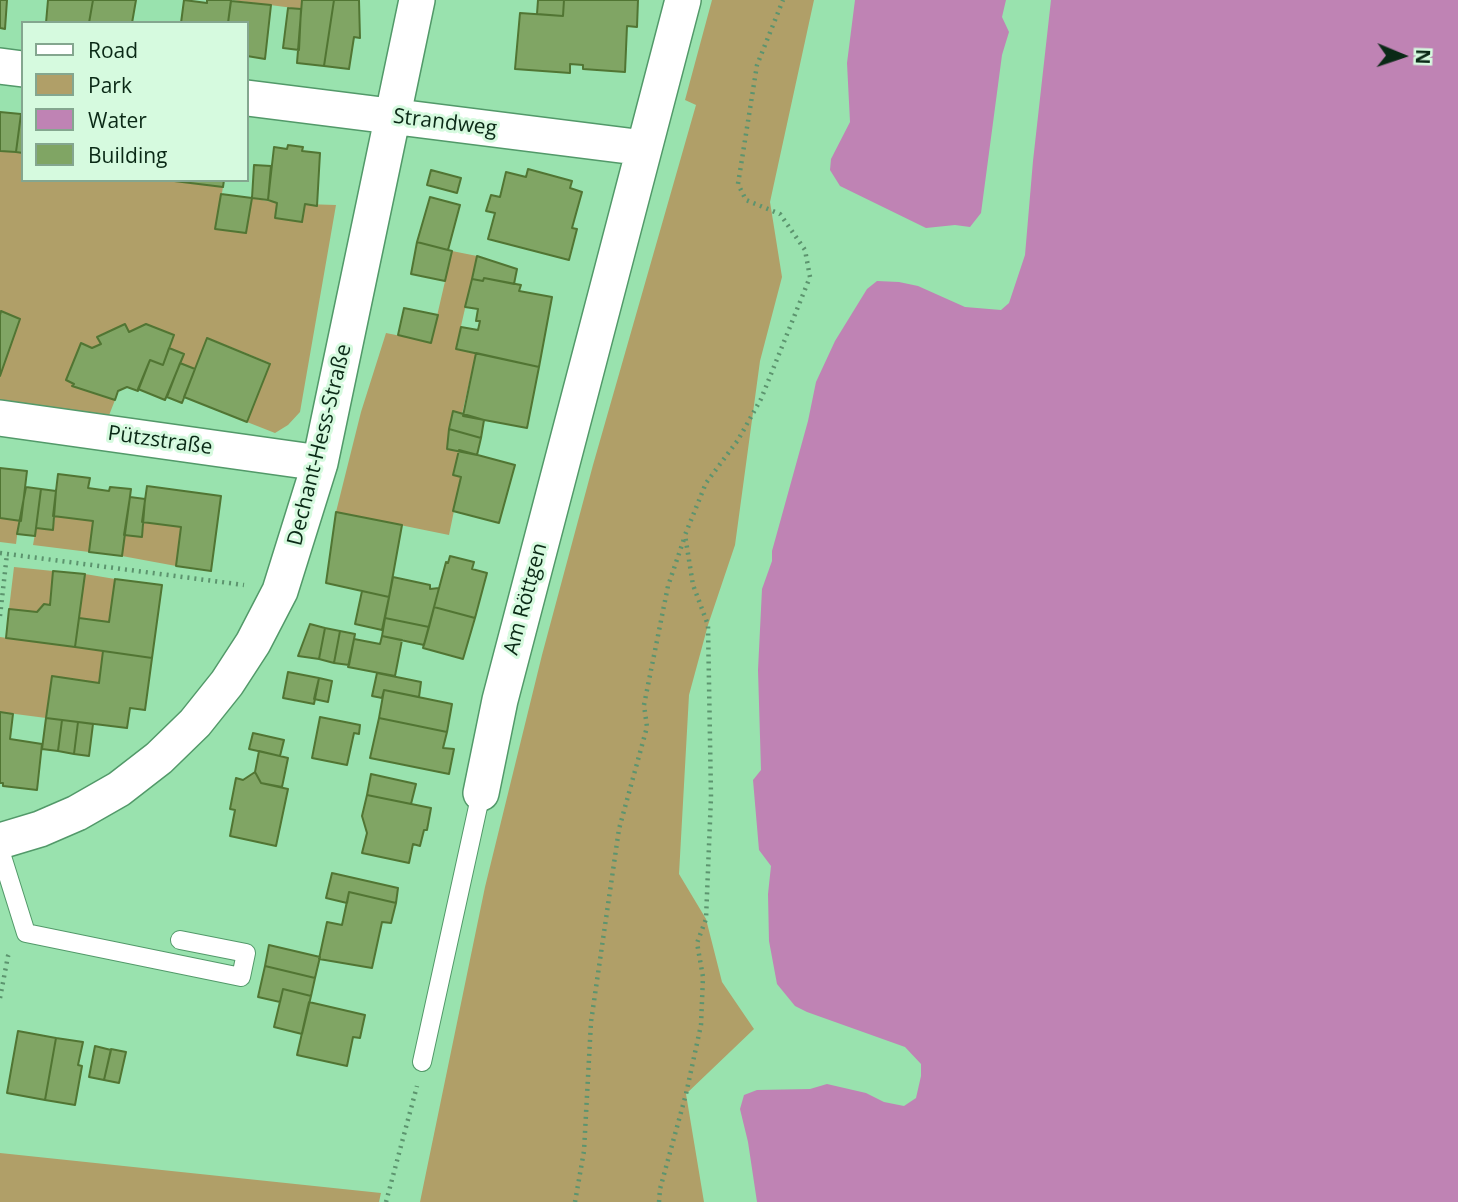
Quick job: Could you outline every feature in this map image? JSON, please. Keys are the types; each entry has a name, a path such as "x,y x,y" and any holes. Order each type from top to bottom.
{"street":[{"name":"Dechant-Hess-Straße","path":"0,841 40,829 77,813 118,789 159,758 195,723 227,683 253,643 280,590 320,463 416,0"},
{"name":"Am Röttgen","path":"481,793 500,700 683,0"},
{"path":"0,66 21,69"},
{"name":"Strandweg","path":"248,98 644,148"},
{"name":"Pützstraße","path":"0,418 320,463"}],"lane":[{"name":"Am Röttgen","path":"422,1062 481,793"},
{"path":"0,850 26,933 241,977 246,953 180,940"}],"path":[{"path":"575,1202 584,1151 591,1022 619,829 647,727 644,705 668,586 706,483 738,440 761,399 810,277 805,250 780,214 746,200 738,184 757,65 783,0"},
{"path":"659,1202 701,1025 703,977 697,943 706,919 711,797 708,625 693,585 685,535"},
{"path":"0,553 280,590"},
{"path":"0,615 7,554"},
{"path":"0,998 8,956 26,933"},
{"path":"386,1202 422,1062"}],"green space":[{"path":"231,0 302,0 301,9"},
{"path":"712,0 814,0 770,202 782,277 760,361 735,545 708,625 689,695 679,874 706,919 722,982 754,1029 686,1094 704,1202 420,1202 485,887 542,655 593,465 696,105 685,100"},
{"path":"0,151 21,153 21,182 182,182 223,187 216,229 246,233 252,198 277,203 275,218 301,222 305,204 336,205 300,412 288,425 275,433 247,422 270,363 208,338 195,369 180,363 169,348 174,335 146,324 129,332 124,325 97,336 101,344 92,348 81,342 66,380 74,384 73,386 115,400 108,418 0,404 0,377 20,319 2,311 0,315"},
{"path":"452,251 477,256 456,348 476,353 462,414 453,412 449,429 447,449 459,452 453,475 461,477 449,535 336,512 361,412 386,333 431,342"},
{"path":"55,516 93,521 89,552 33,545 36,528 53,530"},
{"path":"0,518 19,520 16,544 0,542"},
{"path":"144,522 181,527 176,566 122,556 124,535 142,537"},
{"path":"14,567 53,571 50,605 44,604 37,612 9,609"},
{"path":"85,574 115,579 109,622 79,618"},
{"path":"0,637 103,651 99,683 52,676 46,718 0,712"},
{"path":"0,1153 381,1193 379,1202 0,1202"}],"water":[{"path":"855,0 1006,0 1002,17 1009,32 1002,55 981,213 970,227 955,225 926,228 840,186 830,170 831,159 850,122 847,63"},
{"path":"1051,0 1458,0 1458,1202 757,1202 740,1109 744,1095 757,1090 810,1089 827,1084 904,1106 916,1098 921,1076 921,1064 905,1047 807,1012 795,1006 777,984 769,941 768,894 771,866 759,850 753,780 761,770 758,670 762,589 772,561 772,551 816,382 835,341 867,289 877,281 899,282 918,286 965,307 1001,310 1009,303 1025,255"}],"building":[{"path":"0,0 7,0 5,29 0,28"},
{"path":"48,0 93,0 89,21 46,21"},
{"path":"93,0 136,0 132,21 89,21"},
{"path":"184,0 207,3 207,0 231,0 228,21 181,21"},
{"path":"302,0 334,0 324,66 297,63"},
{"path":"334,0 359,0 360,38 354,37 349,69 324,66"},
{"path":"538,0 564,0 563,16 537,14"},
{"path":"564,0 638,0 637,27 627,26 625,72 583,69 583,65 570,64 570,73 515,69 520,13 563,16"},
{"path":"231,1 271,5 265,59 248,56 248,21 228,21"},
{"path":"288,8 301,9 299,50 283,48"},
{"path":"0,112 21,114 16,152 0,151"},
{"path":"21,114 21,153 16,152"},
{"path":"288,145 303,147 302,151 320,153 317,206 305,204 302,222 275,218 277,203 268,200 274,147 287,149"},
{"path":"254,165 271,166 268,200 252,198"},
{"path":"528,169 572,181 570,188 582,192 572,228 577,229 569,260 488,239 495,213 486,211 491,195 500,197 506,172 526,177"},
{"path":"431,170 461,178 457,193 427,185"},
{"path":"182,182 224,182 223,187"},
{"path":"221,194 252,198 246,233 215,229"},
{"path":"430,197 460,205 448,250 417,242"},
{"path":"417,242 452,251 445,281 411,274"},
{"path":"477,256 517,269 514,284 484,278 483,281 472,279"},
{"path":"484,278 521,285 519,291 552,297 539,367 456,349 461,327 478,330 478,309 465,307 472,279 483,281"},
{"path":"404,308 438,315 431,343 398,335"},
{"path":"1,311 20,319 0,376 0,315"},
{"path":"125,324 129,332 146,324 174,335 163,365 150,360 138,391 127,387 118,391 115,400 72,386 74,384 66,380 81,343 92,348 101,344 97,337"},
{"path":"207,338 270,364 247,422 184,397"},
{"path":"169,348 184,354 165,400 138,389 150,360 163,365"},
{"path":"476,353 539,367 527,428 463,416"},
{"path":"180,363 195,369 182,403 167,397"},
{"path":"453,411 484,420 481,438 449,429"},
{"path":"449,429 481,438 477,455 447,449"},
{"path":"459,450 515,465 499,523 453,511 461,477 453,475"},
{"path":"0,468 27,471 21,521 0,518"},
{"path":"58,474 90,478 88,488 109,491 110,487 131,489 122,556 89,552 93,521 53,516"},
{"path":"147,486 221,496 211,571 176,566 181,527 142,522"},
{"path":"26,487 41,489 35,536 17,534"},
{"path":"41,489 56,491 53,530 36,528"},
{"path":"130,497 145,499 142,537 124,535"},
{"path":"336,512 402,525 389,597 326,583"},
{"path":"450,556 474,562 472,569 487,573 475,618 434,607"},
{"path":"53,571 85,574 75,647 6,638 9,609 37,612 44,604 50,605"},
{"path":"393,577 430,585 430,589 439,588 429,627 385,618"},
{"path":"115,579 162,585 152,658 75,647 79,618 109,622"},
{"path":"362,591 389,597 382,630 355,624"},
{"path":"434,607 475,618 463,659 423,648"},
{"path":"385,618 429,627 424,645 382,636"},
{"path":"310,624 325,628 319,659 298,656"},
{"path":"325,628 340,631 334,663 319,659"},
{"path":"340,631 355,634 349,665 334,663"},
{"path":"382,636 402,640 395,676 348,667 354,639 380,644"},
{"path":"103,651 152,658 145,710 130,708 127,728 46,718 52,676 99,683"},
{"path":"288,672 319,678 314,704 283,698"},
{"path":"377,673 421,682 419,697 384,690 382,698 372,696"},
{"path":"319,678 332,681 328,702 314,699"},
{"path":"384,690 452,704 447,732 379,718"},
{"path":"0,712 13,714 10,739 42,744 37,790 3,786 3,783 0,783"},
{"path":"320,717 360,725 359,734 354,733 347,765 312,758"},
{"path":"46,718 62,720 58,751 42,749"},
{"path":"379,718 447,732 443,748 454,749 449,774 370,758"},
{"path":"62,720 78,722 74,754 58,751"},
{"path":"78,722 93,724 89,756 74,754"},
{"path":"253,733 284,740 280,756 249,749"},
{"path":"259,751 288,758 282,787 261,783 255,772"},
{"path":"255,772 261,783 288,789 276,846 230,836 235,810 230,809 236,778 243,780"},
{"path":"371,774 416,784 411,804 367,795"},
{"path":"367,795 431,808 427,830 424,830 420,846 413,844 409,863 362,853 367,833 362,816"},
{"path":"332,873 398,888 396,903 349,892 347,903 326,898"},
{"path":"349,892 396,903 391,923 382,922 372,968 319,959 327,922 342,925"},
{"path":"269,945 320,957 315,978 265,966"},
{"path":"265,966 315,978 311,996 283,989 280,1002 258,997"},
{"path":"283,989 311,996 302,1034 274,1027"},
{"path":"309,1002 365,1015 360,1038 353,1037 347,1066 297,1055"},
{"path":"18,1031 56,1038 45,1100 7,1093"},
{"path":"56,1038 83,1042 75,1105 45,1100"},
{"path":"95,1046 111,1050 104,1080 89,1077"},
{"path":"111,1049 126,1052 119,1083 104,1080"}]}
